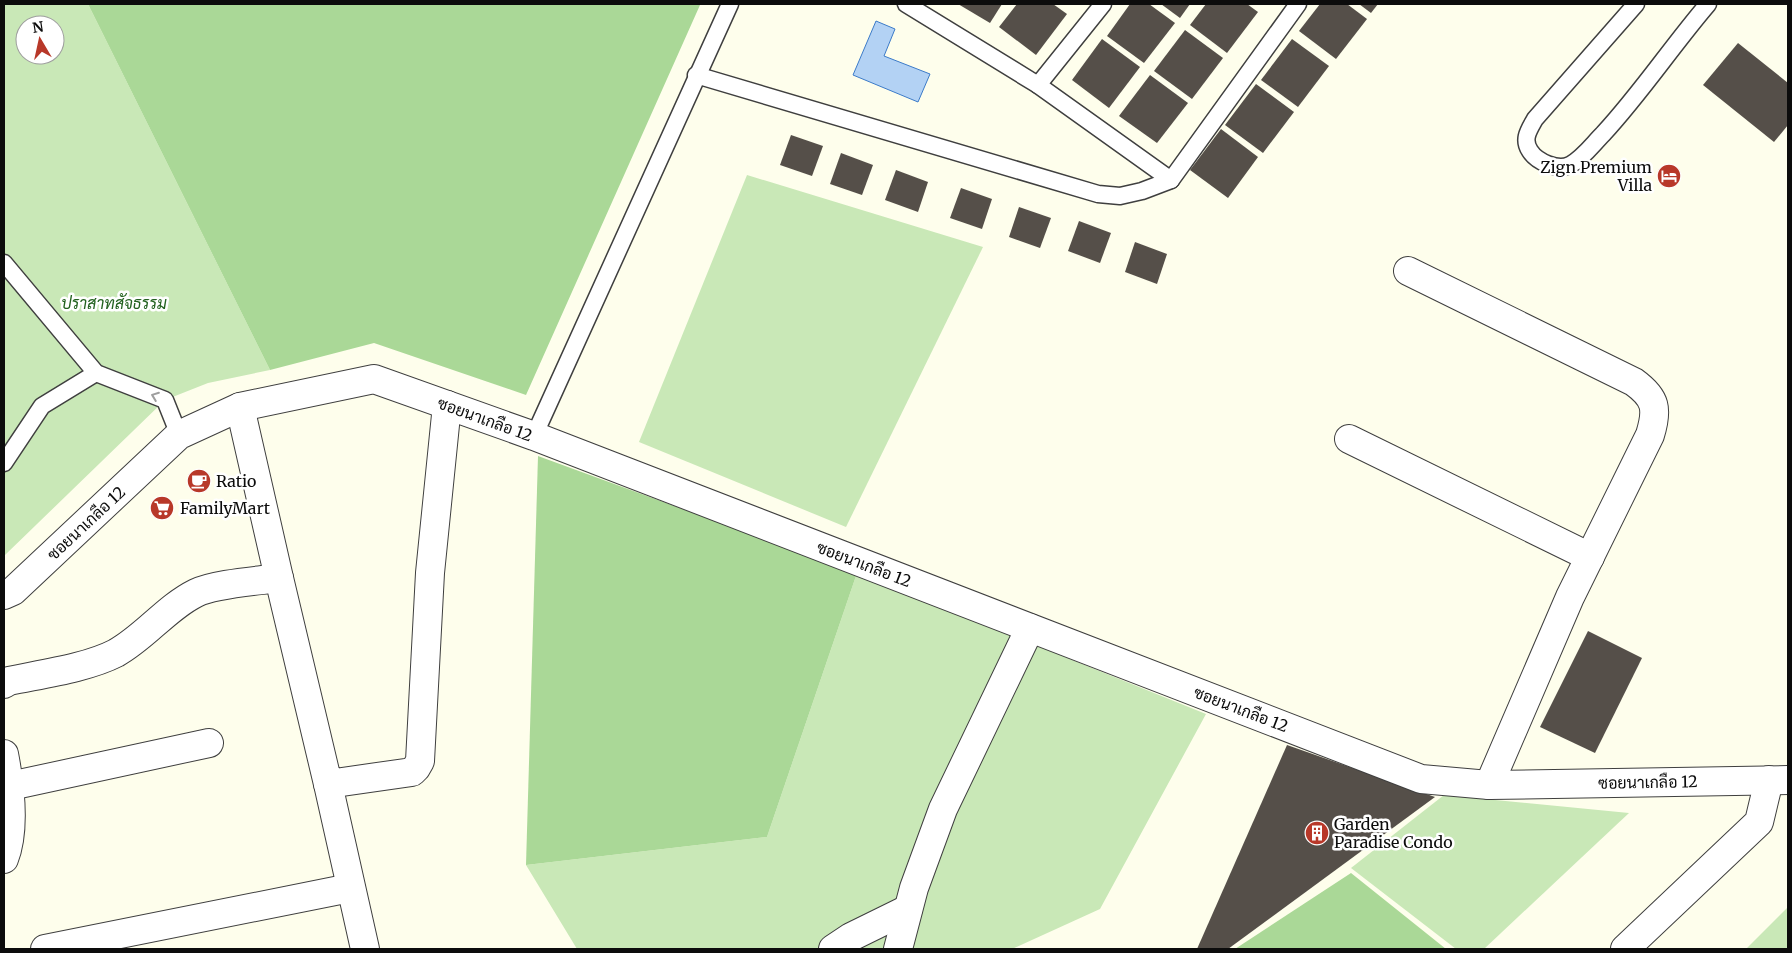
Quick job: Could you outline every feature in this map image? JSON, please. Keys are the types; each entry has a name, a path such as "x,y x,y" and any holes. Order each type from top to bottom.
{"street":[{"path":"1408,271 1634,382 1647,391 1653,403 1655,419 1650,435 1570,597 1489,784"},
{"name":"ซอยนาเกลือ 12","path":"4,595 13,591 179,435 240,407 374,380 534,436 1421,779 1489,784 1778,780"},
{"path":"328,784 412,772 420,761 430,573 447,405"},
{"path":"240,407 365,949"},
{"path":"1349,439 1590,557"},
{"path":"4,684 9,681 97,660 116,653 197,593 279,578"},
{"path":"898,949 908,909 943,809 1030,628"},
{"path":"10,786 209,743"},
{"path":"4,754 10,786 9,842 4,858"},
{"path":"1625,949 1759,822 1778,780"},
{"path":"45,949 350,888"},
{"path":"833,949 851,937 908,909"}],"lane":[{"path":"534,436 696,75 730,4"},
{"path":"906,4 1038,85 1171,180"},
{"path":"1038,85 1103,4"},
{"path":"696,75 1098,194 1120,196 1142,191 1171,180 1298,4"},
{"path":"1636,4 1535,119 1527,134 1526,144 1530,152 1542,161 1556,167 1568,166 1578,160 1617,118 1708,4"},
{"path":"4,262 96,373 166,400 179,435"},
{"path":"4,463 42,406 96,373"}],"green space":[{"name":"ปราสาทสัจธรรม","path":"4,4 88,4 270,370 208,383 165,400 4,556"},
{"path":"88,4 700,5 526,395 374,343 270,370"},
{"path":"747,175 983,247 846,527 639,442"},
{"path":"538,456 857,573 767,837 526,865"},
{"path":"857,573 1206,714 1100,909 1012,949 577,949 526,865 767,837"},
{"path":"1444,795 1629,813 1484,949 1456,949 1351,868"},
{"path":"1351,873 1446,949 1235,949"},
{"path":"1788,907 1788,949 1746,949"}],"water":[{"path":"876,21 895,29 884,56 930,74 918,102 853,75"}],"building":[{"path":"958,4 1002,4 990,23"},
{"path":"1017,4 1053,4 1067,14 1036,55 999,27"},
{"path":"1130,4 1149,4 1175,23 1144,63 1107,36"},
{"path":"1161,4 1190,4 1180,18"},
{"path":"1206,4 1247,4 1258,12 1227,53 1190,25"},
{"path":"1320,4 1347,4 1367,19 1336,59 1299,31"},
{"path":"1359,4 1378,4 1371,13"},
{"path":"1185,30 1223,58 1192,99 1154,71"},
{"path":"1102,39 1140,67 1109,108 1072,80"},
{"path":"1292,39 1329,66 1298,107 1261,80"},
{"path":"1738,43 1788,83 1788,125 1774,142 1703,85"},
{"path":"1150,75 1188,103 1157,143 1119,116"},
{"path":"1256,84 1294,112 1263,153 1225,125"},
{"path":"1221,129 1258,157 1228,198 1190,170"},
{"path":"791,135 823,146 812,176 780,165"},
{"path":"841,153 873,165 862,195 830,184"},
{"path":"896,170 928,182 918,212 885,200"},
{"path":"961,188 992,199 982,229 950,218"},
{"path":"1019,207 1051,218 1040,248 1009,237"},
{"path":"1079,221 1111,233 1100,263 1068,251"},
{"path":"1135,242 1167,254 1157,284 1125,272"},
{"path":"1588,631 1642,658 1595,753 1540,727"},
{"name":"Garden Paradise Condo","path":"1287,745 1435,797 1228,949 1197,949"}],"place":[{"name":"Zign Premium Villa","path":"1669,176"},
{"name":"Ratio","path":"199,481"},
{"name":"FamilyMart","path":"162,508"},
{"name":"Garden Paradise Condo","path":"1317,833"}]}
